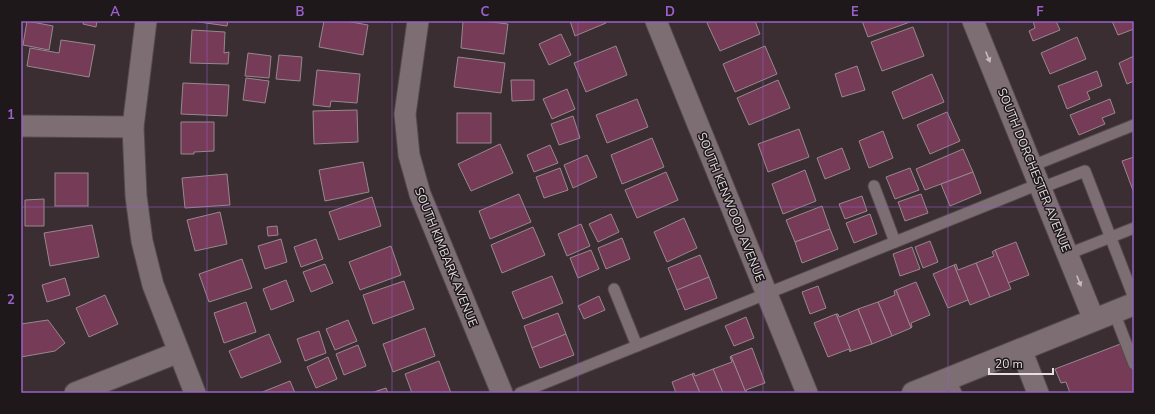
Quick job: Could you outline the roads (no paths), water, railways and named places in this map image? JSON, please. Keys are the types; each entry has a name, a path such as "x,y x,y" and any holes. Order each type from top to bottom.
{"main road":[{"path":"913,393 953,385 1021,350 1134,304"}],"street":[{"path":"146,21 132,127 136,196 142,241 153,285 195,393"},
{"name":"SOUTH KIMBARK AVENUE","path":"418,21 405,114 409,155 420,194 502,393"},
{"name":"SOUTH KENWOOD AVENUE","path":"656,21 807,393"},
{"name":"SOUTH DORCHESTER AVENUE","path":"973,21 1068,254 1104,316"},
{"path":"21,126 132,127"},
{"path":"1021,350 1038,393"},
{"path":"75,393 179,352"}],"lane":[{"path":"520,393 895,242 1037,179 1134,124"},
{"path":"1037,179 1085,171 1134,298"},
{"path":"874,186 895,242"},
{"path":"1068,254 1110,236 1134,228"},
{"path":"614,289 637,346"},
{"path":"1104,316 1134,364"}]}
